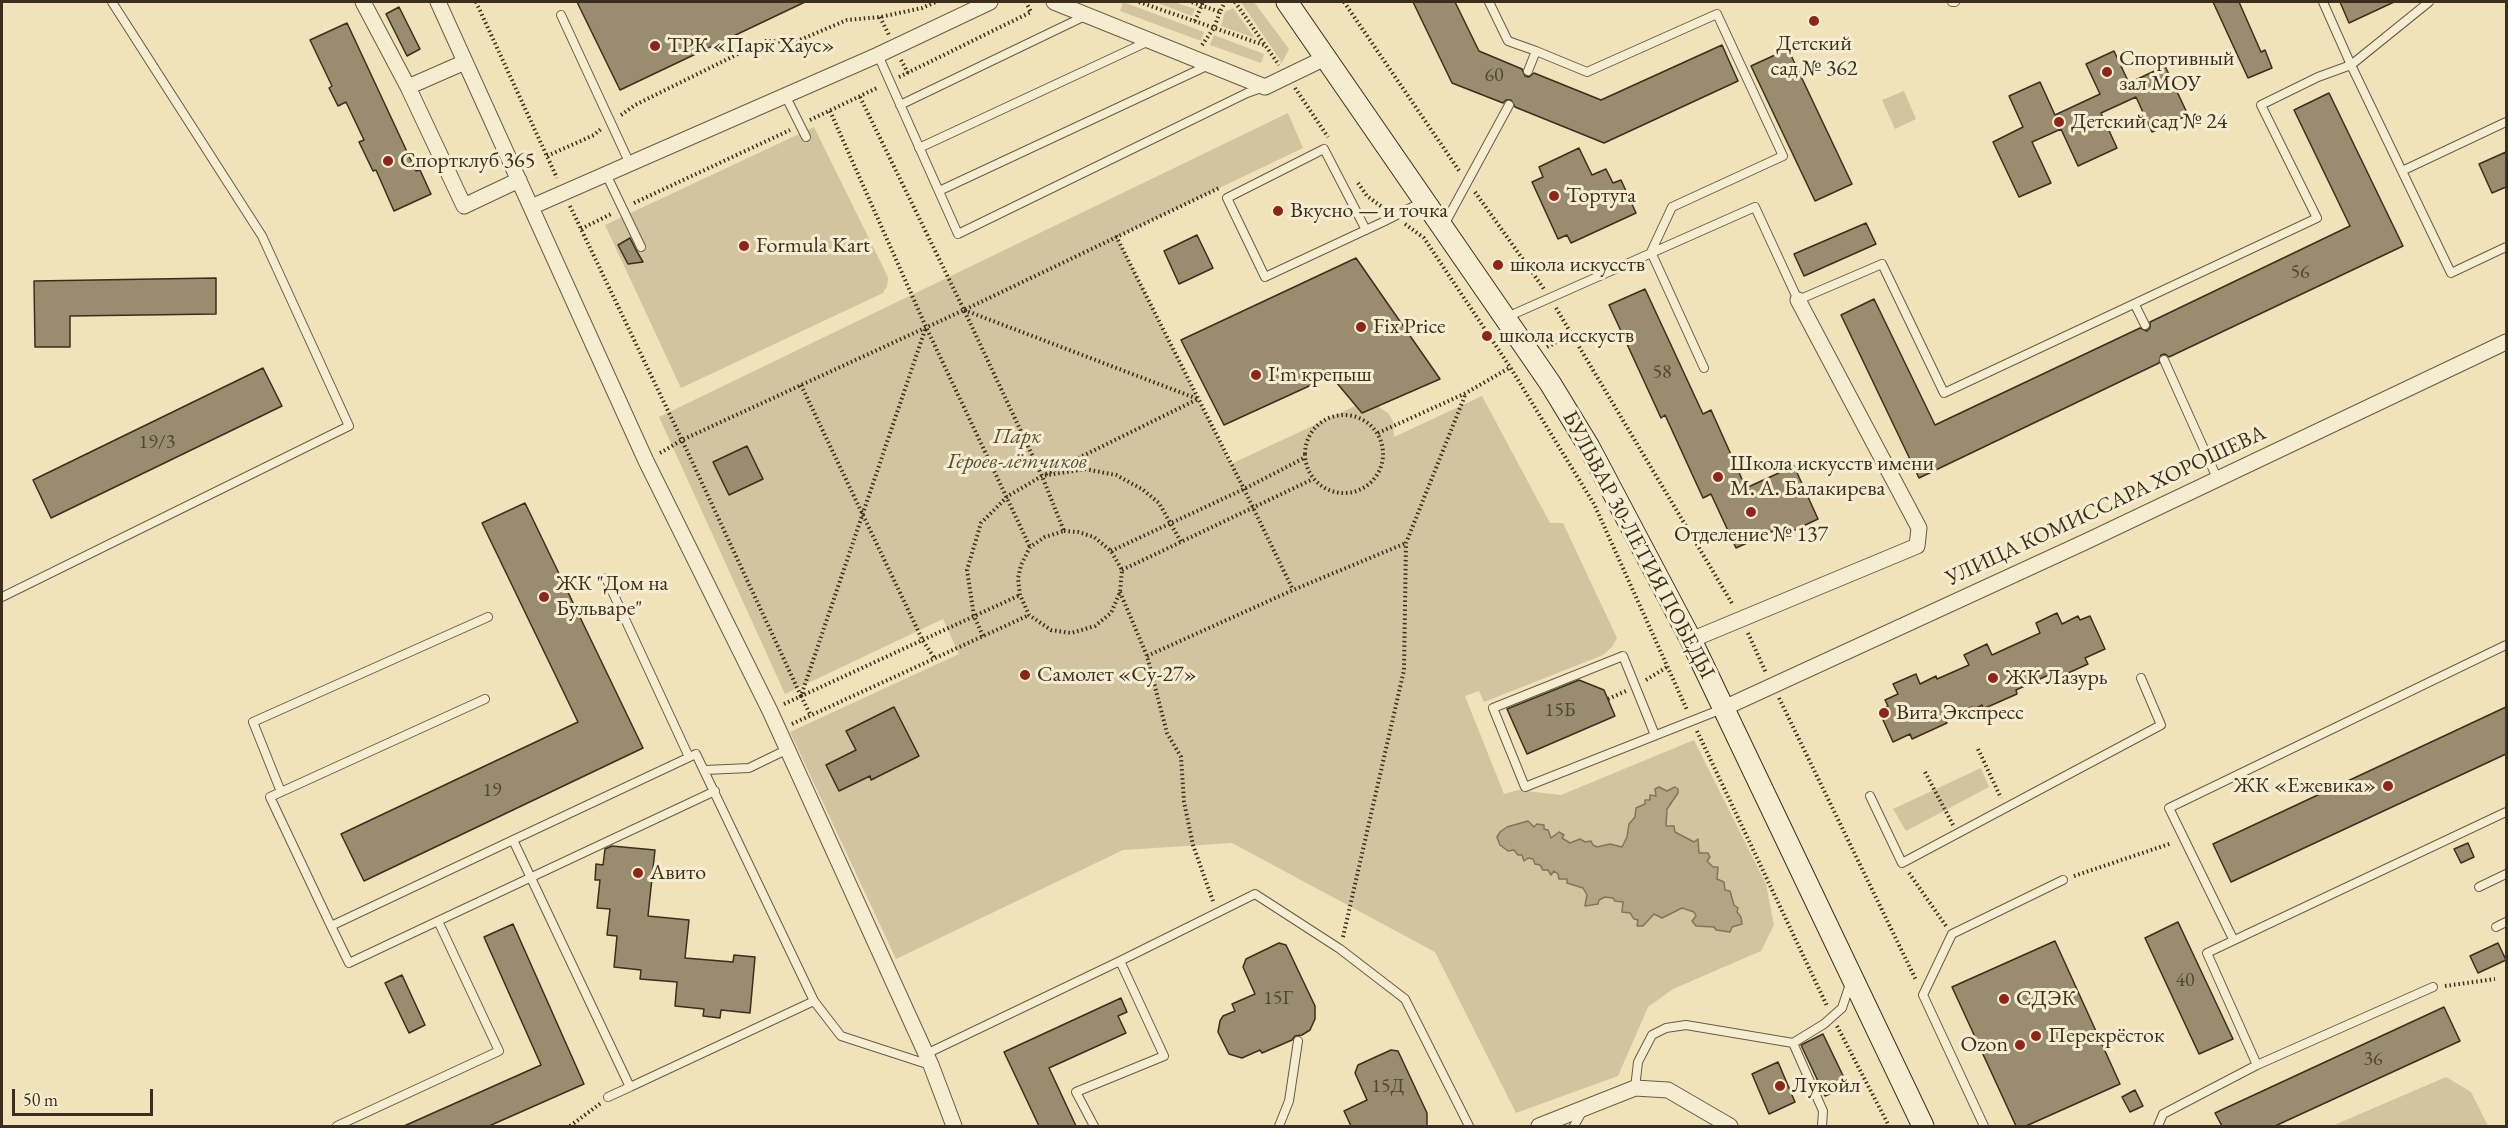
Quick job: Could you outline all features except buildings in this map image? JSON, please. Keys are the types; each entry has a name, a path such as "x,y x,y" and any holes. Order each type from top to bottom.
{"main road":[{"name":"БУЛЬВАР 30-ЛЕТИЯ ПОБЕДЫ","path":"1287,2 1550,383 1589,447 1691,640 1923,1126"}],"street":[{"path":"363,2 408,87 464,206 519,180"},
{"path":"438,2 646,461 779,730 786,750 928,1060 954,1126"},
{"path":"531,207 878,55 990,2"},
{"path":"1054,2 1265,87 1325,58"},
{"path":"408,87 465,62"},
{"path":"1691,640 1917,546 1919,528 1798,300"},
{"name":"УЛИЦА КОМИССАРА ХОРОШЕВА","path":"1724,708 2085,542 2506,342"},
{"path":"1539,1126 1635,1088 1668,1090 1730,1126"}],"lane":[{"path":"2,597 349,426 262,236 112,2"},
{"path":"1489,2 1508,41 1587,72 1716,14 1783,156 1672,207 1651,252 1704,368"},
{"path":"2323,2 2451,273 2506,247"},
{"path":"1505,318 1755,207 1798,300 1882,264 1944,393 2317,218 2260,105 2318,77 2351,65 2429,2"},
{"path":"561,15 630,164"},
{"path":"900,105 1087,15"},
{"path":"919,148 1151,40"},
{"path":"1528,71 1536,51"},
{"path":"878,55 958,234 1247,93 1265,87"},
{"path":"939,192 1210,65"},
{"path":"785,95 806,138"},
{"path":"1443,227 1509,105"},
{"path":"2402,171 2506,122"},
{"path":"1366,230 1324,149 1227,198 1265,277 1366,230 1425,200"},
{"path":"606,174 641,247"},
{"path":"2135,304 2145,325"},
{"path":"2164,360 2217,478"},
{"path":"606,578 689,757"},
{"path":"281,792 253,722 488,617"},
{"path":"2233,939 2169,808 2506,645"},
{"path":"1655,735 1623,656 1493,708 1525,788 1724,708"},
{"path":"1870,796 1902,863 2161,725 2140,678"},
{"path":"485,699 270,797 349,963 715,791"},
{"path":"705,771 749,768 786,750"},
{"path":"331,926 696,754 814,1001 841,1036 928,1060 1255,894 1341,949 1405,999 1470,1126"},
{"path":"2257,1065 2206,953 2506,812"},
{"path":"513,840 630,1087"},
{"path":"2479,887 2506,874"},
{"path":"1984,1126 1923,995 1952,934 2063,880"},
{"path":"337,1126 499,1051 438,921"},
{"path":"2496,927 2506,922"},
{"path":"1094,1126 1076,1092 1164,1056 1120,961"},
{"path":"1635,1088 1638,1062 1652,1035 1666,1028 1686,1025 1792,1043 1842,1008 1852,979"},
{"path":"2158,1126 2163,1114 2257,1065 2433,987"},
{"path":"608,1097 814,1001"},
{"path":"1280,1126 1289,1101 1298,1041"},
{"path":"1792,1043 1823,1111 1822,1126"},
{"path":"1574,1126 1586,1106"}],"path":[{"path":"547,156 594,135 635,105 764,41 795,42 847,20 880,17 922,8 936,2"},
{"path":"1139,2 1265,45 1235,2"},
{"path":"1192,2 1202,3 1220,12"},
{"path":"1192,57 1214,28 1225,2"},
{"path":"1195,21 1202,3"},
{"path":"860,97 964,310 1042,476 1064,531"},
{"path":"830,111 926,327 1008,496 1030,547"},
{"path":"1319,140 1327,136"},
{"path":"646,461 682,440 964,310 1220,187"},
{"path":"1116,236 1293,590"},
{"path":"964,310 1199,399"},
{"path":"801,696 926,327"},
{"path":"1572,334 1742,619 1923,995"},
{"path":"1378,433 1466,393 1510,367 1594,504 1692,720 1832,1017 1889,1126"},
{"path":"801,385 923,641 935,659"},
{"path":"1341,949 1404,670 1406,543 1466,393"},
{"path":"983,636 974,616 967,570 981,523 1008,496 1042,476 1199,399"},
{"path":"667,407 811,716"},
{"path":"1345,414 1364,420 1378,433 1384,449 1378,474 1356,492 1329,491 1313,479 1304,458 1307,439 1320,422 1345,414"},
{"path":"1111,551 1244,489 1304,458"},
{"path":"1042,476 1085,469 1116,475 1142,489 1159,503 1173,523 1181,542"},
{"path":"1122,570 1313,479"},
{"path":"1064,531 1094,537 1111,551 1122,570 1120,592 1111,613 1095,626 1071,633 1051,630 1029,615 1020,595 1018,578 1021,565 1030,547 1045,537 1064,531"},
{"path":"1147,656 1293,590 1406,543"},
{"path":"1120,592 1147,656 1167,733 1181,757 1184,802 1193,845 1217,913"},
{"path":"770,711 1020,595"},
{"path":"779,730 1029,615"},
{"path":"1978,749 2006,809"},
{"path":"1925,772 1958,835"},
{"path":"2063,880 2184,839"},
{"path":"1902,863 1952,934"},
{"path":"2433,987 2494,979"},
{"path":"570,1126 608,1097"}],"green space":[{"path":"1123,2 1204,32 1201,41 1120,11"},
{"path":"1155,2 1174,2 1195,9 1192,16"},
{"path":"1241,2 1254,2 1289,49 1282,63"},
{"path":"1233,8 1255,38 1221,26 1225,12"},
{"path":"1214,35 1264,54 1261,63 1210,45"},
{"path":"1904,91 1916,119 1895,129 1882,100"},
{"name":"Парк Героев-лётчиков","path":"1288,113 1303,148 1117,237 1231,464 1368,400 1388,413 1393,421 1394,437 1482,396 1550,523 1563,523 1617,638 1612,647 1603,655 1484,702 1479,691 1465,696 1504,794 1518,790 1561,795 1694,740 1766,884 1774,925 1761,951 1673,989 1648,1007 1618,1076 1516,1113 1435,952 1232,843 1123,850 896,959 790,732 959,654 943,619 785,694 659,417"},
{"name":"Formula Kart","path":"814,127 883,267 888,278 887,286 883,293 681,388 605,225"},
{"path":"1981,768 1989,787 1906,831 1893,809"},
{"path":"2446,1077 2471,1092 2488,1126 2332,1126"}],"shaded area":[{"path":"1659,787 1667,791 1675,787 1678,789 1678,793 1667,809 1666,826 1674,826 1675,832 1694,842 1698,839 1699,853 1708,853 1710,857 1707,861 1713,867 1718,867 1717,879 1724,882 1725,890 1730,891 1742,924 1732,927 1730,932 1716,930 1714,927 1696,926 1692,921 1696,916 1694,912 1682,908 1662,918 1654,914 1643,926 1637,926 1638,920 1634,919 1630,913 1622,912 1623,902 1615,901 1613,898 1605,897 1599,900 1598,904 1585,906 1587,895 1583,888 1567,883 1567,879 1559,879 1558,874 1554,871 1551,875 1548,870 1543,870 1540,865 1535,864 1533,859 1528,858 1524,861 1522,855 1518,855 1514,850 1508,851 1500,845 1497,837 1507,827 1528,821 1534,827 1537,824 1544,825 1544,829 1548,830 1551,838 1559,832 1564,835 1562,838 1570,843 1580,839 1585,842 1591,841 1597,847 1610,844 1622,847 1627,837 1629,824 1635,817 1636,808 1645,804 1645,800 1650,800 1650,795 1656,796 1655,789"}],"place":[{"name":"Детский сад № 362","path":"1814,21"},
{"name":"ТРК «Парк Хаус»","path":"655,46"},
{"name":"Спортивный зал МОУ","path":"2107,72"},
{"name":"Детский сад № 24","path":"2059,122"},
{"name":"Спортклуб 365","path":"388,161"},
{"name":"Тортуга","path":"1554,196"},
{"name":"Вкусно — и точка","path":"1278,211"},
{"name":"Formula Kart","path":"744,246"},
{"name":"школа искусств","path":"1498,265"},
{"name":"Fix Price","path":"1361,327"},
{"name":"школа исскуств","path":"1487,336"},
{"name":"I'm крепыш","path":"1256,375"},
{"name":"Школа искусств имени М. А. Балакирева","path":"1718,477"},
{"name":"Отделение № 137","path":"1751,512"},
{"name":"ЖК \"Дом на Бульваре\"","path":"544,597"},
{"name":"Самолет «Су-27»","path":"1025,675"},
{"name":"ЖК Лазурь","path":"1993,678"},
{"name":"Вита Экспресс","path":"1884,713"},
{"name":"ЖК «Ежевика»","path":"2388,786"},
{"name":"Авито","path":"638,873"},
{"name":"СДЭК","path":"2004,999"},
{"name":"Перекрёсток","path":"2036,1036"},
{"name":"Ozon","path":"2020,1045"},
{"name":"Лукойл","path":"1780,1086"}]}
